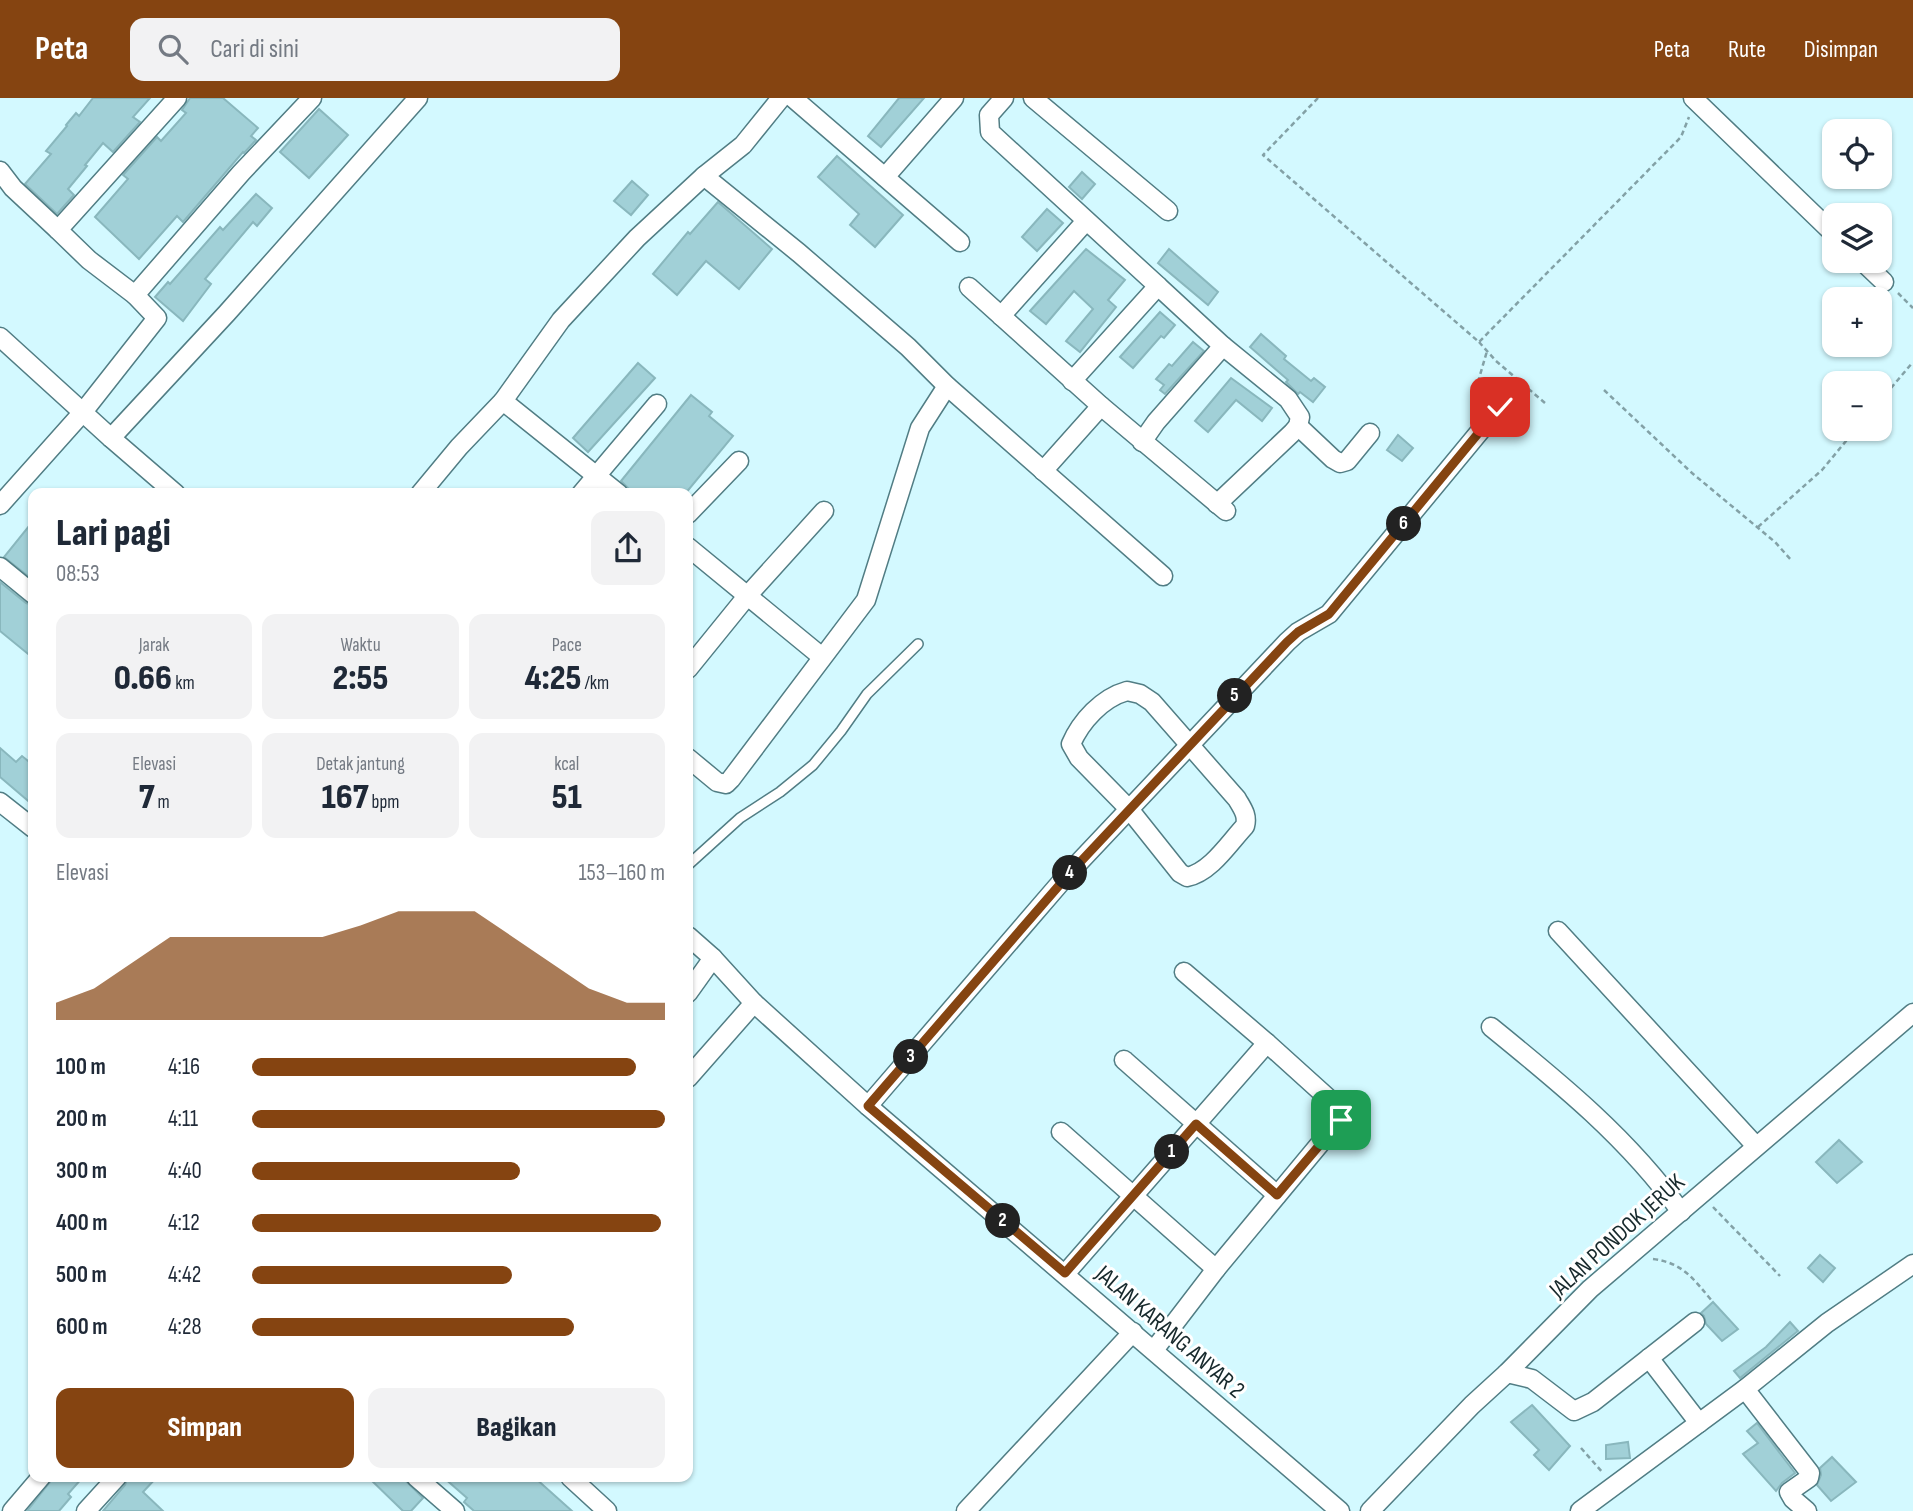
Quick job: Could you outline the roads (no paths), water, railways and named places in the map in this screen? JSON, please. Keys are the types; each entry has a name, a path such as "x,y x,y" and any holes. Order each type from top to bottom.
{"street":[{"path":"58,230 177,98"},
{"path":"135,295 241,173 312,98"},
{"path":"111,438 227,313 418,98"},
{"path":"425,488 503,401 561,320 637,238 704,176 743,145 781,98"},
{"path":"793,98 960,242"},
{"path":"885,177 954,98"},
{"path":"969,287 1072,381 1221,508 1298,426 1300,417 1288,399 1223,346 990,132 989,115 1004,98"},
{"path":"1033,98 1168,211"},
{"path":"1694,99 1822,222"},
{"path":"0,171 13,188 89,260 135,295 157,318 83,412 0,505"},
{"path":"704,176 908,346 947,387 1163,576"},
{"path":"1001,316 1086,221"},
{"path":"1875,273 1884,282"},
{"path":"1072,381 1158,286"},
{"path":"0,337 170,488"},
{"path":"1142,442 1156,422 1223,346"},
{"path":"693,762 717,782 726,784 866,600 920,428 947,387"},
{"path":"503,401 611,488"},
{"path":"585,488 657,404"},
{"path":"1043,471 1101,406"},
{"path":"868,1106 1069,874 1129,809 1287,642 1298,632 1329,614 1500,407"},
{"path":"1298,426 1340,463 1347,461 1370,433"},
{"path":"693,509 739,461"},
{"path":"693,663 748,595 824,511"},
{"path":"693,551 822,657"},
{"path":"0,567 28,589"},
{"path":"1134,692 1148,698 1237,799 1247,819 1245,826 1206,869 1187,877 1180,873 1129,809 1073,750 1071,744 1087,718 1117,693 1134,692"},
{"path":"0,802 28,824"},
{"path":"1558,931 1756,1146"},
{"name":"JALAN KARANG ANYAR 2","path":"693,940 754,1003 868,1106 1340,1511"},
{"path":"693,986 713,958"},
{"path":"1154,1350 1216,1269 1343,1116 1339,1108 1184,972"},
{"path":"693,1072 754,1003"},
{"name":"JALAN PONDOK JERUK","path":"1370,1511 1472,1405 1590,1289 1913,1013"},
{"path":"1492,1027 1576,1097 1658,1179 1681,1212"},
{"path":"1065,1273 1267,1043"},
{"path":"1124,1060 1277,1195"},
{"path":"1060,1132 1216,1269"},
{"path":"1580,1511 1745,1389 1828,1323 1913,1264"},
{"path":"1507,1373 1532,1379 1574,1410 1593,1402 1695,1322"},
{"path":"966,1511 1133,1332"},
{"path":"1650,1359 1699,1423"},
{"path":"1745,1389 1810,1473 1809,1478 1789,1492 1793,1500 1807,1511"},
{"path":"12,1511 37,1482"},
{"path":"86,1511 112,1482"},
{"path":"422,1482 455,1511"},
{"path":"575,1482 603,1510"}],"lane":[{"path":"693,860 740,818 780,792 813,765 867,694 918,644"}]}
